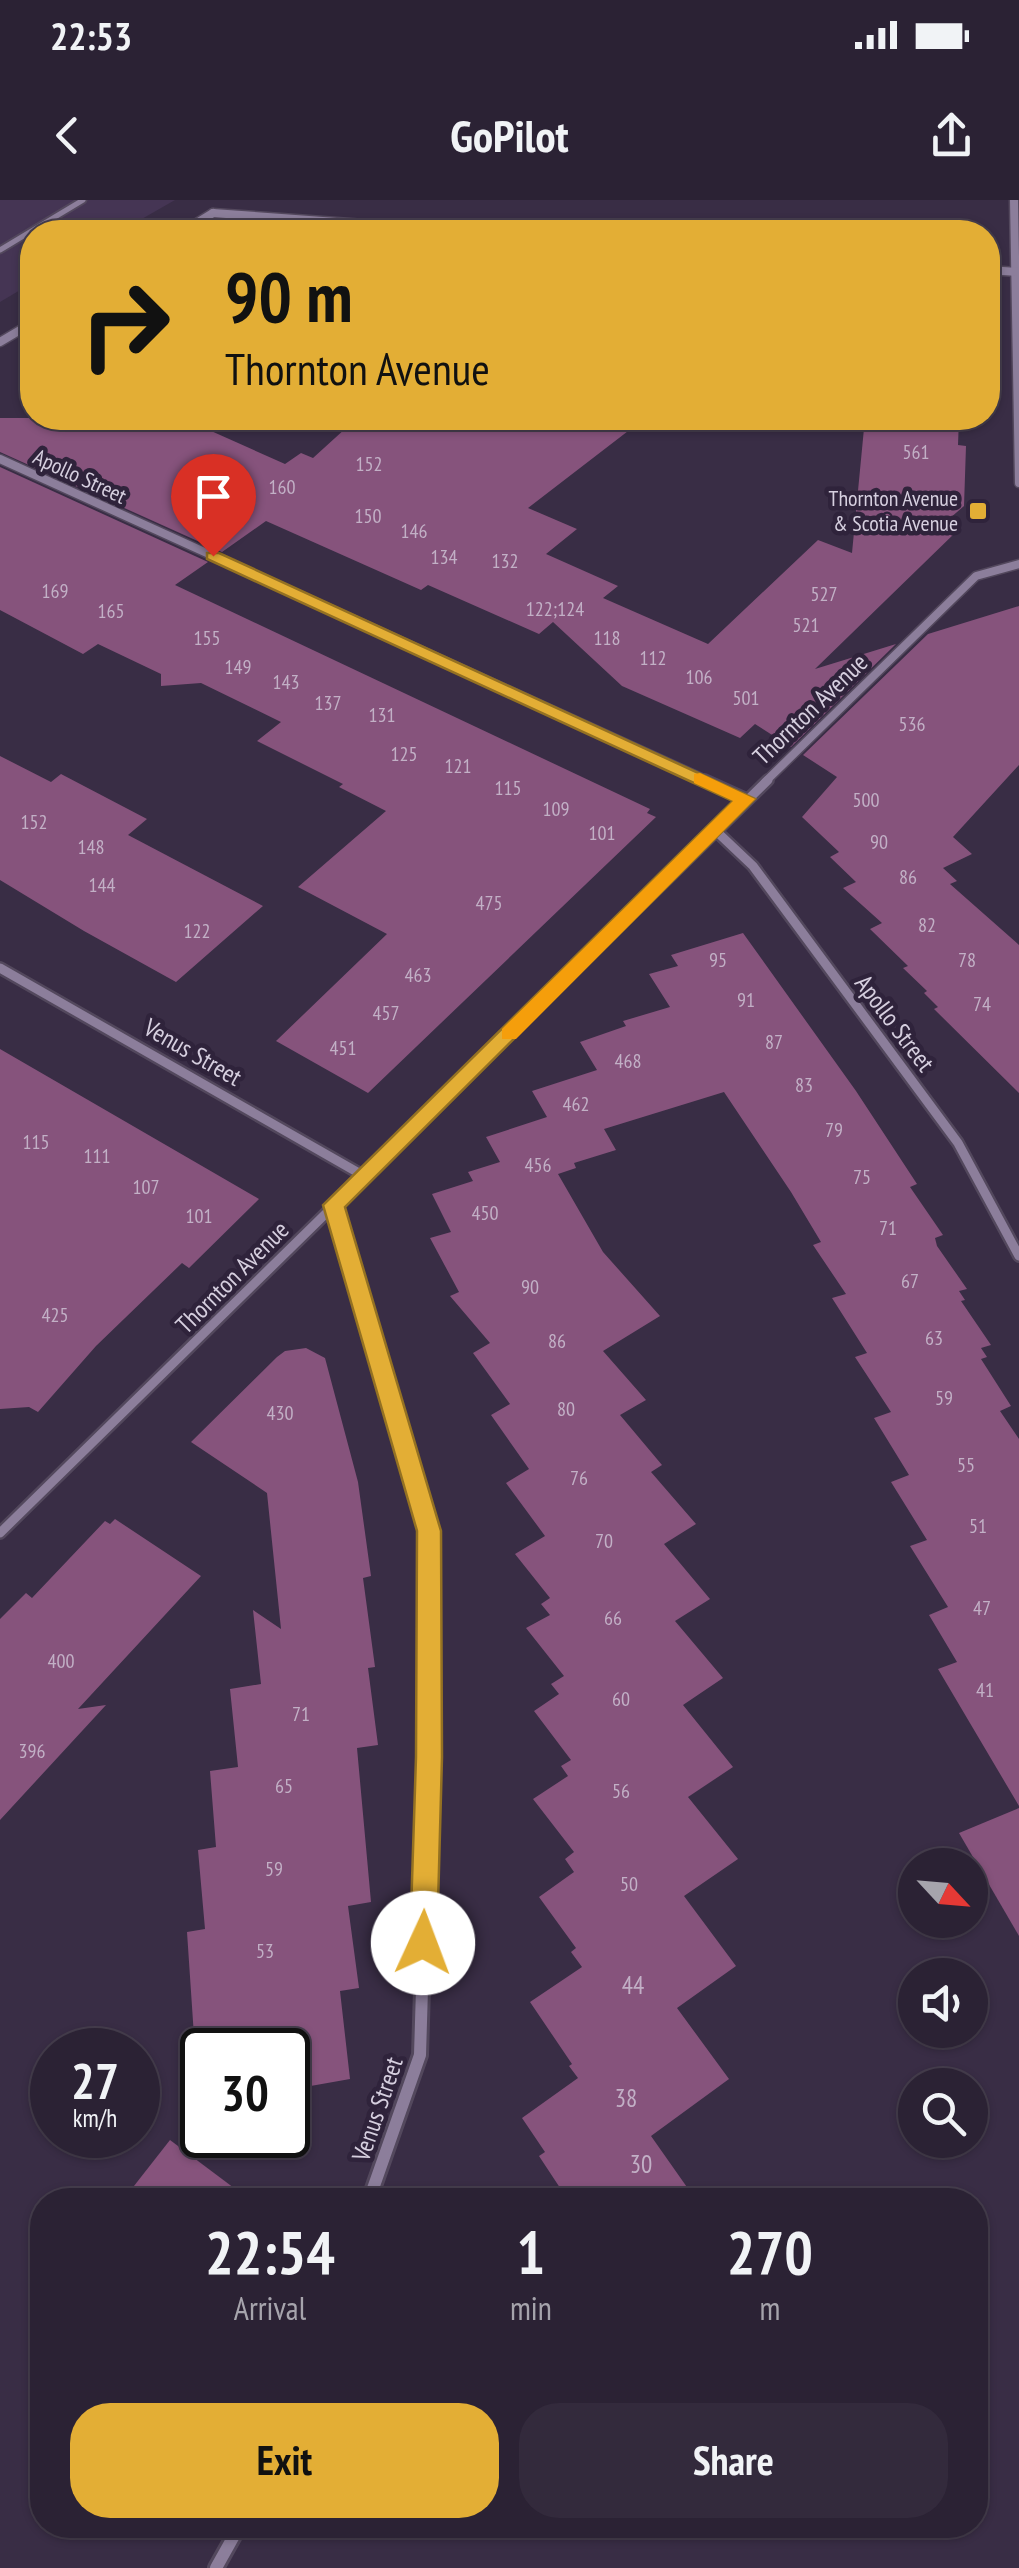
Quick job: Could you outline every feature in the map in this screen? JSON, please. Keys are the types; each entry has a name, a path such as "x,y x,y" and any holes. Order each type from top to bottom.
{"street":[{"path":"214,214 220,200"},
{"path":"1014,200 1019,483"},
{"path":"203,220 214,214 301,220"},
{"name":"Apollo Street","path":"0,458 746,799"},
{"name":"Thornton Avenue","path":"0,1534 976,576 1019,564"},
{"name":"Apollo Street","path":"716,830 753,866 958,1143 1019,1256"},
{"name":"Venus Street","path":"0,968 364,1176"},
{"name":"Venus Street","path":"334,1205 429,1531 429,1757 420,2055 373,2188"},
{"path":"216,2568 233,2538"}],"lane":[{"path":"50,220 83,200"}],"shaded area":[{"path":"0,200 175,200 140,220 20,220 20,290 0,302"}],"building":[{"path":"0,418 20,418 20,430 209,430 285,464 301,453 313,458 344,430 629,430 528,508 577,529 546,554 618,586 603,598 708,644 818,540 852,553 864,430 959,430 958,445 966,446 964,506 942,525 957,531 815,669 896,644 791,747 755,724 740,738 622,686 553,622 539,634 428,585 421,590 266,521 222,552 0,452"},
{"path":"0,467 208,562 175,585 650,809 647,813 656,817 368,1093 276,1041 387,934 298,887 386,811 339,787 343,784 257,741 281,722 201,683 161,686 161,674 98,644 83,654 0,610"},
{"path":"1019,606 1019,765 953,837 972,854 943,868 957,881 950,884 1019,945 1019,1093 934,1009 938,1007 924,993 927,991 903,968 908,966 870,929 882,923 843,888 856,882 830,857 839,852 802,817 837,777 803,755 928,634"},
{"path":"0,756 51,782 61,774 147,819 128,835 263,906 176,982 84,931 0,880"},
{"path":"743,933 917,1184 910,1187 943,1235 935,1238 937,1246 967,1289 959,1291 965,1300 961,1301 991,1345 981,1348 987,1357 981,1359 1011,1406 1000,1411 1019,1439 1019,1806 938,1669 957,1662 929,1615 948,1607 910,1546 927,1540 891,1482 909,1475 874,1418 891,1412 855,1357 867,1353 832,1298 846,1294 813,1245 821,1242 791,1192 724,1092 604,1129 616,1150 574,1163 576,1168 558,1174 603,1252 660,1316 603,1351 646,1400 620,1415 662,1465 651,1472 696,1524 664,1544 710,1599 675,1621 723,1678 683,1705 733,1767 688,1797 738,1859 684,1896 736,1966 677,2008 729,2079 651,2136 688,2188 560,2188 539,2156 545,2152 522,2118 578,2078 530,2002 582,1967 571,1952 576,1948 539,1897 574,1872 565,1859 574,1852 533,1799 568,1776 561,1766 571,1760 534,1711 559,1694 551,1684 564,1676 526,1628 550,1615 541,1604 550,1598 515,1554 545,1536 506,1483 529,1469 491,1415 510,1404 473,1353 490,1343 450,1296 459,1292 430,1238 451,1232 432,1194 473,1181 468,1172 500,1162 486,1137 547,1117 532,1091 597,1070 580,1042 626,1026 623,1021 670,1007 649,974 678,966 671,955"},
{"path":"0,1049 259,1199 189,1268 182,1263 96,1346 38,1412 29,1407 0,1409"},
{"path":"306,1348 325,1358 358,1482 371,1576 363,1578 375,1667 368,1668 378,1745 357,1748 371,1902 348,1906 359,1988 340,1991 350,2079 310,2086 310,2028 193,2028 187,1932 205,1929 198,1850 216,1847 210,1771 238,1767 230,1689 261,1684 253,1610 281,1629 267,1493 191,1442 285,1351"},
{"path":"115,1519 201,1576 78,1709 106,1705 0,1820 0,1619 26,1593 32,1598 105,1521 110,1524"},
{"path":"1019,1808 1019,1936 988,1883 988,1848 968,1848 959,1833"},
{"path":"170,2140 180,2148 180,2158 194,2158 234,2188 132,2188 156,2158 160,2158"}],"slow traffic":[{"path":"509,1034 746,799 700,779"}],"place":[{"name":"Thornton Avenue & Scotia Avenue","path":"978,511"}],"route":[{"path":"213,556 746,799 334,1205 429,1531 429,1757 423,1943"}]}
